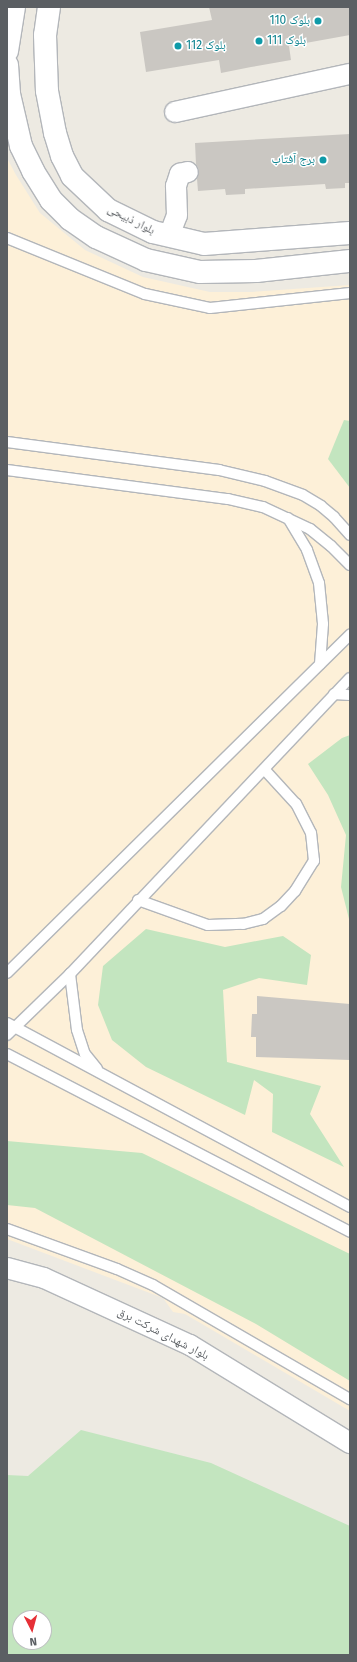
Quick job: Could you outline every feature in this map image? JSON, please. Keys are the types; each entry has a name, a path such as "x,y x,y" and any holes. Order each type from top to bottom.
{"main road":[{"path":"7,51 14,7"},
{"name":"بلوار ذبیحی","path":"49,7 45,34 47,91 54,133 62,156 72,176 108,210 153,232 204,244 350,233"},
{"path":"7,65 9,94 21,146 32,171 51,200 70,219 96,237 146,260 200,272 256,271 350,260"}],"street":[{"path":"175,112 350,74"},
{"path":"169,236 177,215 176,186 180,174 188,172"},
{"name":"بلوار شهدای شرکت برق","path":"7,1268 44,1278 190,1345 350,1443"}],"lane":[{"path":"7,238 145,294 210,308 350,293"},
{"path":"7,442 219,470 266,481 303,495 321,506 334,517 350,535"},
{"path":"7,470 228,499 263,507 310,529 350,565"},
{"path":"288,518 307,550 319,583 323,624 320,664"},
{"path":"7,973 350,635"},
{"path":"7,1035 11,1025 70,974 138,900 350,678"},
{"path":"334,694 350,695"},
{"path":"138,900 208,925 243,924 263,920 286,901 295,891 314,861 311,833 296,804 264,769"},
{"path":"70,974 77,1030 85,1054 100,1072"},
{"path":"11,1025 350,1207"},
{"path":"7,1054 350,1232"},
{"path":"7,1229 117,1269 153,1285 350,1399"}],"shaded area":[{"path":"7,158 40,213 85,250 143,277 210,292 252,292 350,285 350,1411 185,1314 173,1312 163,1298 7,1239"}],"green space":[{"path":"344,420 350,421 350,488 328,459"},
{"path":"350,735 350,923 341,887 346,835 328,795 308,764 342,738"},
{"path":"146,929 225,947 283,936 311,955 307,985 259,978 223,990 227,1062 321,1086 310,1114 344,1167 272,1132 273,1094 254,1080 245,1115 146,1067 112,1040 98,1005 103,966"},
{"path":"7,1141 142,1153 350,1254 350,1381 256,1324 35,1208 7,1205"},
{"path":"81,1430 211,1463 350,1526 350,1655 7,1655 7,1475 28,1476"}],"building":[{"path":"209,7 350,7 350,35 289,46 291,60 221,73 219,60 146,72 140,32 212,20"},
{"path":"350,134 350,183 345,183 345,188 326,189 325,184 245,189 245,194 226,195 225,189 198,191 197,179 199,170 196,164 195,143"},
{"path":"257,996 350,1004 350,1060 256,1057 256,1037 251,1037 252,1014 257,1014"}],"place":[{"name":"بلوک 110","path":"318,21"},
{"name":"بلوک 111","path":"259,41"},
{"name":"بلوک 112","path":"178,46"},
{"name":"برج آفتاب","path":"323,160"}]}
